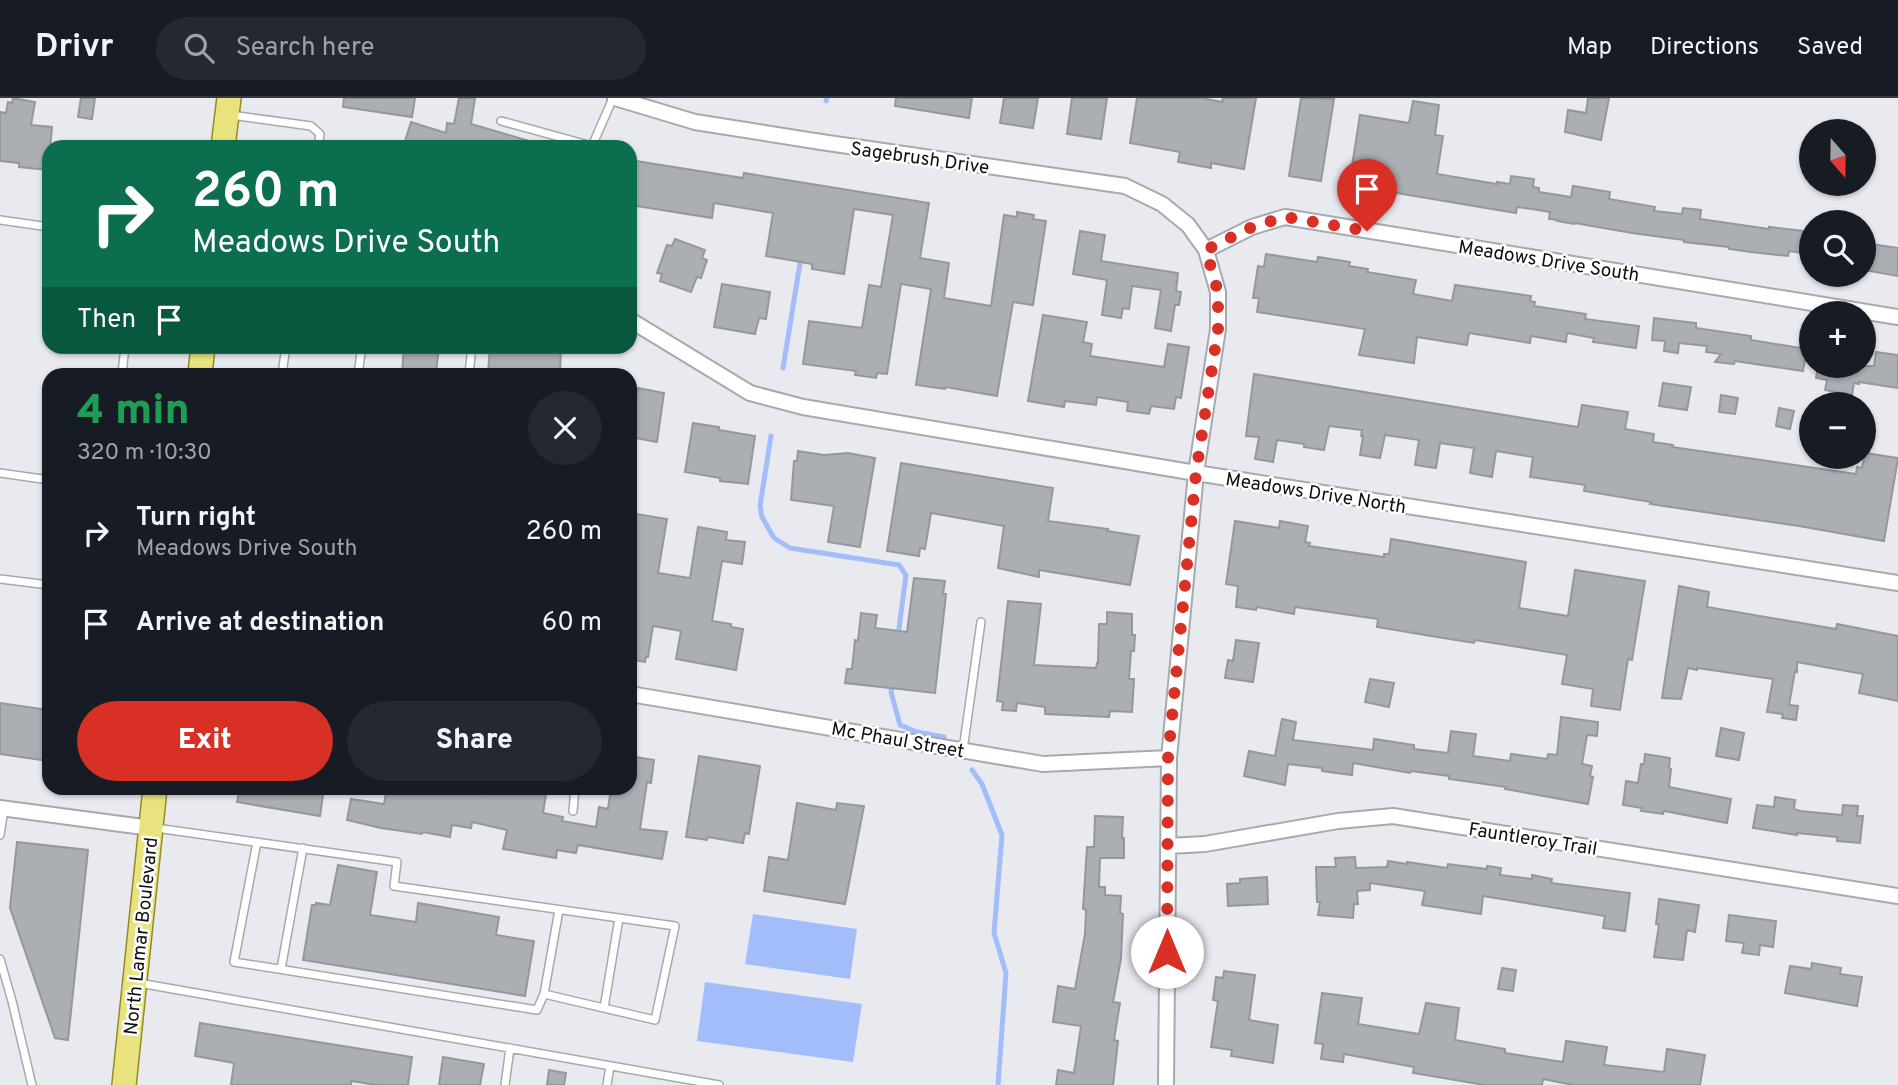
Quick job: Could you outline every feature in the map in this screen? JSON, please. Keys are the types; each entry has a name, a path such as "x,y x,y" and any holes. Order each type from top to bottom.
{"main road":[{"path":"224,140 228,106"},
{"name":"North Lamar Boulevard","path":"124,1085 154,795"}],"street":[{"name":"Sagebrush Drive","path":"614,98 695,122 1125,186 1162,204 1188,225 1206,250"},
{"name":"Meadows Drive South","path":"1206,250 1252,227 1285,217 1898,317"},
{"path":"1166,1085 1168,758 1196,473 1218,329 1218,292 1206,250"},
{"name":"Meadows Drive North","path":"637,324 750,393 803,407 1196,473 1898,583"},
{"name":"Mc Phaul Street","path":"637,695 1043,764 1168,758"},
{"path":"2,809 151,828"},
{"name":"Fauntleroy Trail","path":"1168,846 1205,844 1338,821 1394,816 1898,896"}],"lane":[{"path":"595,140 614,98"},
{"path":"228,106 311,126 320,134 319,140"},
{"path":"501,121 570,140"},
{"path":"0,220 42,226"},
{"path":"0,473 42,479"},
{"path":"0,579 42,584"},
{"path":"962,750 981,622"},
{"path":"573,811 574,795"},
{"path":"0,835 2,809"},
{"path":"151,828 397,862 394,886 675,926 655,1020 544,993"},
{"path":"257,842 234,962 537,1010 544,993 559,910"},
{"path":"281,969 303,848"},
{"path":"604,1008 619,918"},
{"path":"0,959 32,1085"},
{"path":"135,982 719,1085"},
{"path":"505,1085 510,1048"},
{"path":"607,1085 610,1066"}],"water":[{"path":"753,914 857,929 850,979 745,964"},
{"path":"705,982 862,1004 853,1062 697,1041"}],"building":[{"path":"13,98 35,102 31,125 52,127 51,140 42,140 42,169 19,167 19,163 0,161 0,112 6,113 8,102 12,103"},
{"path":"81,98 95,98 92,119 78,117"},
{"path":"344,98 415,98 412,117 343,107"},
{"path":"459,98 475,98 471,124 526,140 405,140 411,122 446,133 447,123 454,124"},
{"path":"896,98 972,98 969,118 895,106"},
{"path":"1004,98 1038,98 1033,128 1000,123"},
{"path":"1072,98 1107,98 1101,139 1067,134"},
{"path":"1137,98 1202,98 1222,102 1223,98 1256,98 1244,169 1211,163 1211,168 1178,162 1180,152 1130,143"},
{"path":"1301,98 1334,99 1321,181 1289,176"},
{"path":"1588,98 1609,98 1601,140 1565,132 1568,110 1586,113"},
{"path":"1413,101 1439,105 1435,135 1443,136 1437,174 1497,184 1510,184 1511,176 1534,179 1533,187 1539,188 1539,192 1571,197 1573,186 1610,192 1609,199 1655,207 1654,211 1682,214 1683,208 1701,210 1700,219 1799,231 1799,252 1789,251 1788,256 1729,249 1557,221 1549,219 1550,212 1517,207 1516,213 1349,185 1360,115 1409,123"},
{"path":"637,161 743,178 744,173 929,203 920,258 949,263 944,298 991,306 1004,215 1017,217 1017,212 1034,215 1033,219 1046,221 1033,305 1013,302 997,396 916,385 931,289 901,284 887,374 877,373 876,378 855,375 856,371 803,364 809,321 862,328 869,285 881,287 893,215 854,209 844,274 812,269 812,264 766,256 773,213 714,203 712,218 637,206"},
{"path":"1080,231 1105,235 1101,261 1178,273 1176,291 1181,292 1179,305 1175,305 1171,331 1155,328 1161,290 1132,286 1129,309 1123,308 1121,318 1102,315 1107,280 1073,274"},
{"path":"675,239 705,250 702,258 707,260 701,278 697,277 691,292 660,281 662,274 657,273 667,245 672,246"},
{"path":"1876,245 1898,248 1898,276 1876,272"},
{"path":"1266,254 1317,262 1318,257 1350,262 1349,266 1368,269 1367,272 1416,280 1413,294 1452,301 1455,285 1531,296 1530,301 1535,302 1534,306 1586,314 1585,319 1639,326 1636,348 1593,342 1594,338 1567,333 1566,342 1531,336 1530,343 1469,333 1467,345 1417,337 1414,363 1359,355 1365,329 1257,312 1259,298 1253,298 1258,266 1264,267"},
{"path":"722,284 770,292 766,319 759,318 755,334 714,327"},
{"path":"1043,315 1087,322 1083,342 1092,344 1090,356 1164,367 1168,344 1189,347 1181,398 1176,397 1174,409 1151,406 1149,414 1127,411 1128,402 1097,397 1096,405 1065,401 1064,407 1028,401"},
{"path":"1654,318 1696,323 1696,328 1751,336 1751,340 1799,348 1799,370 1735,361 1734,364 1715,362 1721,354 1706,352 1707,346 1679,343 1678,353 1664,351 1665,341 1652,340"},
{"path":"1876,352 1898,355 1898,388 1859,382 1854,383 1852,392 1836,392 1825,390 1827,380 1816,378 1876,378"},
{"path":"403,354 438,354 437,368 402,368"},
{"path":"489,354 561,354 560,368 488,368"},
{"path":"1254,374 1578,427 1582,405 1628,412 1625,429 1654,434 1653,442 1799,466 1799,469 1856,474 1857,469 1876,469 1876,455 1898,458 1884,541 1584,491 1585,485 1530,477 1533,457 1496,451 1492,477 1470,473 1474,448 1440,443 1436,468 1415,465 1419,440 1385,435 1380,458 1360,455 1362,430 1329,426 1324,450 1277,440 1273,462 1255,459 1259,437 1246,436"},
{"path":"1663,383 1691,387 1687,410 1659,406"},
{"path":"638,388 664,393 657,442 637,438"},
{"path":"1721,395 1738,398 1735,414 1719,412"},
{"path":"1779,408 1794,411 1790,429 1776,426"},
{"path":"693,423 755,436 748,484 720,481 720,478 685,472"},
{"path":"798,451 824,455 848,453 875,458 860,547 828,542 834,506 791,500 794,461 797,461"},
{"path":"901,463 1053,488 1048,521 1139,536 1130,585 1039,570 1039,577 998,568 1004,526 931,513 925,549 920,548 919,556 887,551"},
{"path":"637,514 667,519 658,573 690,578 698,527 727,532 726,540 745,542 742,564 722,561 712,621 743,629 736,670 676,659 681,631 653,626 645,662 637,660"},
{"path":"1235,521 1279,528 1280,521 1308,526 1305,542 1310,543 1309,546 1384,557 1384,554 1389,554 1391,539 1526,562 1519,608 1568,616 1575,570 1645,581 1632,660 1628,659 1620,710 1591,706 1593,689 1562,684 1567,655 1377,627 1378,619 1295,607 1294,614 1257,607 1256,610 1236,607 1238,586 1226,584"},
{"path":"914,578 945,581 943,594 946,594 935,693 845,683 847,669 852,669 861,613 877,615 875,628 907,632"},
{"path":"1679,586 1709,592 1707,607 1836,629 1837,624 1898,636 1898,701 1859,693 1863,674 1797,662 1789,705 1798,706 1796,720 1782,718 1783,714 1767,712 1773,679 1688,668 1681,699 1662,698"},
{"path":"1008,601 1041,604 1034,665 1096,668 1099,624 1107,624 1107,612 1132,614 1132,635 1135,635 1129,679 1134,679 1132,712 1110,711 1109,717 1045,714 1045,707 1017,703 1016,711 1002,710 1003,702 997,701"},
{"path":"1236,640 1259,643 1253,682 1225,678 1228,660 1233,661"},
{"path":"1370,679 1394,683 1389,707 1365,702"},
{"path":"0,703 42,709 42,760 0,754"},
{"path":"1561,717 1598,722 1597,736 1587,735 1582,764 1592,766 1590,776 1593,777 1588,804 1505,789 1506,787 1449,779 1449,776 1410,773 1353,763 1352,775 1288,764 1285,785 1244,776 1249,751 1275,756 1282,719 1296,722 1293,740 1373,750 1374,739 1414,745 1414,749 1448,753 1451,731 1476,734 1473,756 1510,761 1511,754 1547,759 1548,754 1557,755"},
{"path":"1721,728 1744,733 1739,760 1716,756"},
{"path":"1645,754 1670,758 1669,787 1731,799 1727,823 1664,811 1663,814 1641,811 1642,808 1623,805 1626,781 1638,783"},
{"path":"699,756 760,766 749,834 745,833 743,843 708,837 707,840 686,837"},
{"path":"637,757 654,760 651,783 647,782 640,829 667,832 662,859 578,845 576,853 557,850 556,858 503,849 507,830 472,822 471,828 452,825 450,837 381,828 347,820 351,799 384,804 386,795 546,795 543,813 563,817 562,821 596,827 599,807 608,809 610,795 637,795"},
{"path":"238,795 323,795 320,816 237,802"},
{"path":"1775,797 1795,800 1794,809 1800,811 1842,815 1843,805 1858,806 1857,816 1863,816 1860,843 1837,841 1837,837 1797,835 1753,828 1757,805 1774,807"},
{"path":"797,803 836,810 837,803 864,806 845,904 764,891 769,857 788,860"},
{"path":"1095,816 1123,817 1124,858 1100,858 1099,887 1105,887 1105,895 1121,896 1120,913 1123,914 1121,959 1113,1002 1120,1003 1114,1040 1118,1041 1113,1085 1056,1085 1058,1070 1074,1073 1081,1026 1053,1022 1058,986 1075,989 1085,934 1086,910 1083,909 1087,847 1094,847"},
{"path":"17,842 88,850 68,1040 55,1038 10,908"},
{"path":"1355,857 1356,868 1387,867 1388,861 1447,868 1448,864 1487,869 1487,866 1501,868 1500,875 1532,879 1532,875 1552,879 1551,883 1630,893 1625,931 1603,928 1605,916 1483,896 1481,914 1422,905 1425,891 1370,883 1370,890 1357,891 1358,904 1354,904 1353,918 1318,915 1320,902 1317,902 1316,867 1336,867 1335,858"},
{"path":"338,865 377,872 370,915 416,922 418,903 499,917 496,935 534,941 525,996 303,960 312,905 330,905"},
{"path":"1267,877 1268,904 1228,906 1227,884 1240,883 1240,879"},
{"path":"1659,899 1699,905 1695,932 1687,930 1683,960 1654,957 1659,925 1656,924"},
{"path":"1729,915 1776,921 1773,947 1760,945 1759,955 1742,953 1744,943 1726,941"},
{"path":"1812,963 1841,968 1840,974 1862,977 1857,1006 1785,993 1790,966 1811,969"},
{"path":"1502,968 1516,970 1513,991 1498,989"},
{"path":"1224,971 1255,975 1249,1020 1278,1025 1273,1063 1231,1056 1232,1050 1211,1047 1218,1001 1213,1000 1216,977 1223,978"},
{"path":"1322,993 1362,998 1358,1024 1419,1034 1426,1003 1459,1008 1455,1040 1505,1049 1505,1053 1563,1062 1566,1041 1607,1047 1604,1065 1664,1072 1667,1049 1705,1055 1700,1085 1573,1085 1543,1079 1542,1085 1485,1085 1413,1073 1414,1067 1344,1054 1343,1062 1321,1059 1323,1044 1315,1043"},
{"path":"200,1023 412,1057 408,1085 377,1085 351,1081 351,1085 231,1085 234,1063 195,1056"},
{"path":"443,1057 484,1064 480,1085 439,1085"},
{"path":"549,1070 566,1073 564,1085 547,1085"}],"waterway":[{"path":"783,368 801,257"},
{"path":"771,436 760,506 762,517 774,538 790,548 899,565 906,575 898,636"},
{"path":"892,684 891,692 900,725 917,732 944,737"},
{"path":"972,770 982,784 1002,835 994,933 1006,973 998,1085"}],"route":[{"path":"1167,952 1168,758 1196,473 1218,329 1218,292 1206,250 1252,227 1285,217 1367,231"}]}
